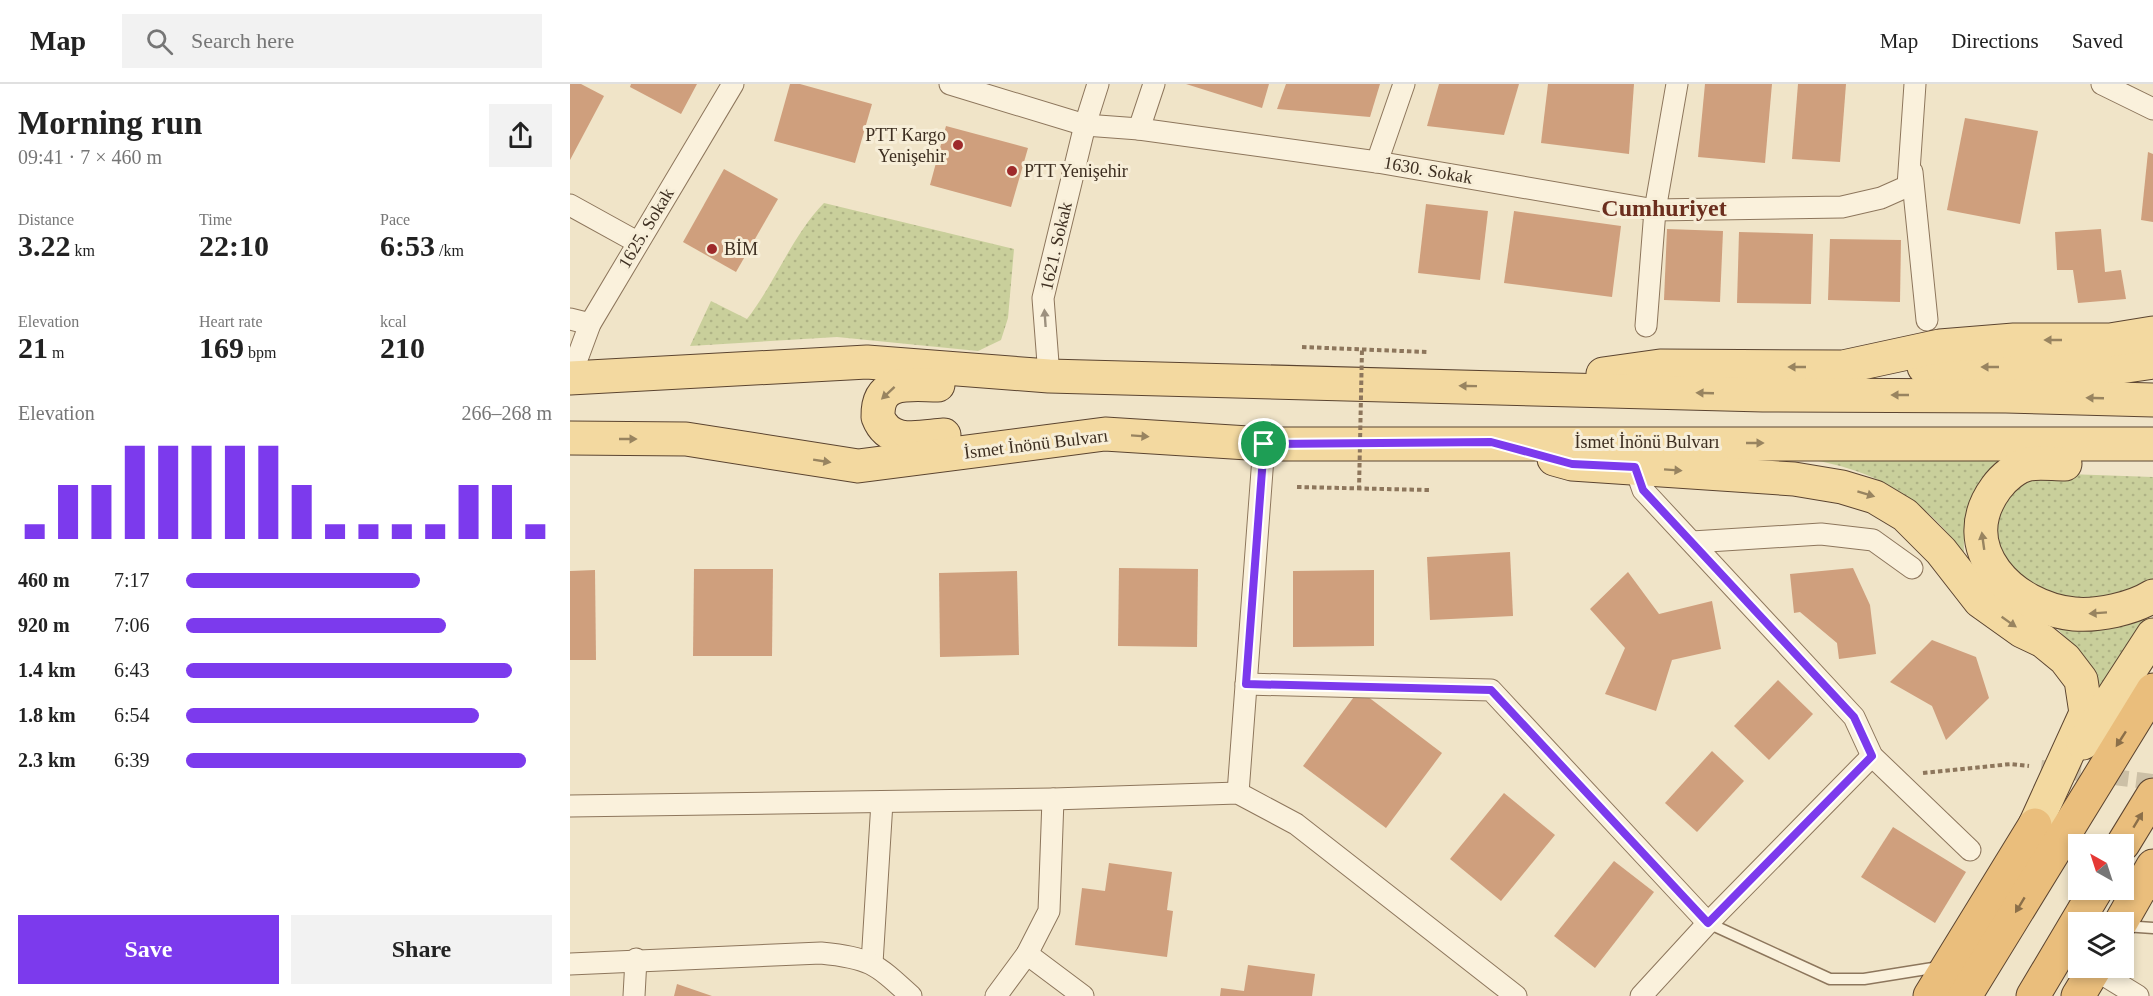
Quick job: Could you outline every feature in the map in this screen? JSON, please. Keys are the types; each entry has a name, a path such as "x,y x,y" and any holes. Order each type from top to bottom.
{"highway":[{"path":"1965,996 2153,690"},
{"path":"2129,834 2153,795"},
{"path":"1930,996 2035,825"},
{"path":"2128,912 2153,866"},
{"path":"2032,996 2090,900"}],"main road":[{"path":"1843,367 1940,346 2014,340 2110,340 2153,333"},
{"path":"570,378 867,362 1049,376 1110,378 1763,395 2006,396 2153,400"},
{"path":"1510,387 1660,366 2120,367 2153,362"},
{"path":"1105,434 1008,429 904,438 887,432 881,425 878,407 888,390 897,386 1046,387 1110,378"},
{"name":"İsmet İnönü Bulvarı","path":"570,438 686,439 858,466 1105,434 1264,444 1491,442 2153,444"},
{"path":"1491,442 1572,464 1794,479 1842,487 1875,497 1905,515 1941,550 1980,602 2022,631 2043,640 2065,659 2080,680 2086,713 2035,825"},
{"path":"2153,458 2105,465 2027,464 2000,482 1990,495 1981,525 1985,554 2001,580 2028,600 2049,609 2074,614 2106,613 2153,596"},
{"path":"2035,825 2153,635"}],"street":[{"name":"1625. Sokak","path":"570,378 580,322 637,242 733,84"},
{"name":"1630. Sokak","path":"950,84 1085,125 1139,129 1377,162 1655,210 1842,207 1881,198 1908,186 1910,153"},
{"name":"1621. Sokak","path":"1049,376 1043,298 1085,125 1098,84"},
{"path":"1139,129 1155,84"},
{"path":"1377,162 1404,84"},
{"path":"1646,326 1655,210 1677,84"},
{"path":"1915,84 1910,153 1927,320"},
{"path":"2102,84 2153,109"},
{"path":"570,205 637,242"},
{"path":"1238,793 1264,444"},
{"path":"1635,467 1643,490 1854,717 1872,756 1970,850"},
{"path":"1692,542 1821,534 1873,540 1912,568"},
{"path":"1246,684 1491,690 1708,923"},
{"path":"1641,996 1708,923 1872,756"},
{"path":"570,806 1053,799 1238,793 1296,824 1516,996"},
{"path":"996,996 1027,954 1049,911 1053,799"},
{"path":"872,963 882,802"},
{"path":"570,964 636,959 821,952 857,957 872,963 911,996"},
{"path":"1027,954 1083,996"},
{"path":"634,996 636,959"},
{"path":"2089,978 2138,996"}],"lane":[{"path":"1708,923 1830,979 1864,979 1948,965"},
{"path":"2134,926 2153,928"}],"path":[{"path":"1302,347 1427,352"},
{"path":"1359,490 1362,349"},
{"path":"1297,487 1429,490"},
{"path":"1893,776 2011,764 2031,766"}],"green space":[{"path":"824,203 1014,249 1008,318 1001,340 978,351 837,337 690,346 711,301 747,319 802,230"},
{"path":"1807,459 2000,461 1968,514 1964,553 1931,516 1896,489 1855,470"},
{"path":"2039,473 2153,477 2153,582 2103,605 2036,596 1991,551 2001,496"},
{"path":"2150,618 2097,692 2085,660 2057,628 2105,630"}],"building":[{"path":"570,84 581,84 604,96 570,160"},
{"path":"631,84 697,84 681,114 630,87"},
{"path":"790,84 800,84 872,104 855,163 774,141"},
{"path":"1186,84 1269,84 1262,108"},
{"path":"1286,84 1380,84 1370,117 1277,109"},
{"path":"1439,84 1519,84 1504,135 1427,126"},
{"path":"1548,84 1634,84 1629,154 1541,143"},
{"path":"1705,84 1772,84 1765,163 1698,157"},
{"path":"1798,84 1846,84 1840,162 1792,159"},
{"path":"1965,118 2038,131 2020,224 1947,210"},
{"path":"946,126 1028,148 1011,207 930,185"},
{"path":"2148,152 2153,154 2153,222 2141,220"},
{"path":"724,169 778,199 736,272 683,242"},
{"path":"1426,204 1488,211 1480,280 1418,273"},
{"path":"1514,211 1621,226 1612,297 1504,283"},
{"path":"1667,229 1723,231 1720,302 1664,300"},
{"path":"2101,229 2105,272 2121,270 2126,299 2078,303 2073,270 2057,270 2055,232"},
{"path":"1739,232 1813,234 1811,304 1737,303"},
{"path":"1830,239 1901,240 1900,302 1828,300"},
{"path":"1510,552 1513,616 1430,620 1427,557"},
{"path":"1119,568 1198,569 1197,647 1118,646"},
{"path":"1853,568 1870,605 1876,654 1839,659 1837,643 1800,612 1794,613 1790,574"},
{"path":"694,569 773,569 772,656 693,656"},
{"path":"595,570 596,660 570,660 570,571"},
{"path":"1374,570 1374,646 1293,647 1293,571"},
{"path":"1017,571 1019,655 940,657 939,573"},
{"path":"1628,572 1659,614 1712,601 1721,649 1672,660 1656,711 1605,694 1625,648 1590,609"},
{"path":"1932,640 1976,657 1989,698 1946,740 1932,706 1890,682"},
{"path":"1778,680 1813,714 1769,760 1734,726"},
{"path":"1359,690 1442,753 1386,828 1303,766"},
{"path":"1712,751 1744,781 1697,832 1665,803"},
{"path":"1504,793 1555,835 1501,901 1450,859"},
{"path":"1893,827 1966,872 1935,923 1861,877"},
{"path":"1614,861 1654,892 1595,968 1554,936"},
{"path":"1109,863 1172,872 1167,910 1173,911 1167,957 1075,945 1082,888 1105,891"},
{"path":"1248,965 1315,974 1312,996 1220,996 1221,988 1244,991"},
{"path":"677,984 712,996 674,996"}],"tunnel":[{"path":"2041,768 2153,782"}],"place":[{"name":"PTT Kargo Yenişehir","path":"958,145"},
{"name":"PTT Yenişehir","path":"1012,171"},
{"name":"BİM","path":"712,249"}],"district":[{"name":"Cumhuriyet","path":"1664,208"}],"route":[{"path":"1491,442 1572,464 1635,467 1643,490 1854,717 1872,756 1708,923 1491,690 1246,684 1264,444 1491,442"}]}
